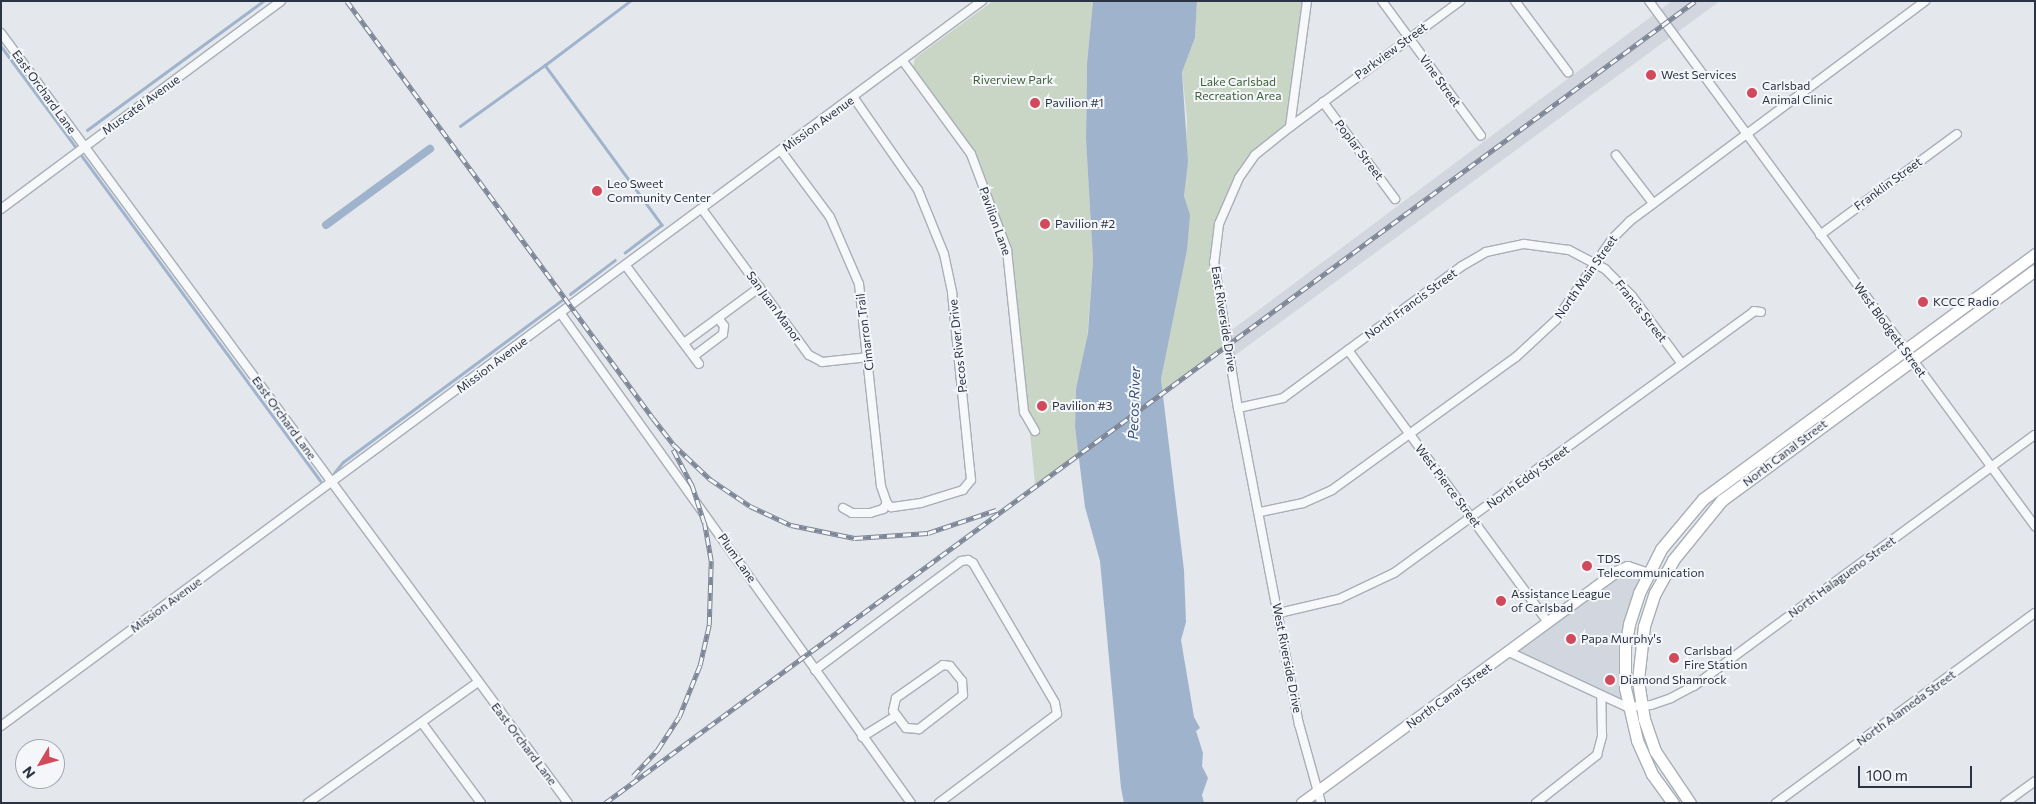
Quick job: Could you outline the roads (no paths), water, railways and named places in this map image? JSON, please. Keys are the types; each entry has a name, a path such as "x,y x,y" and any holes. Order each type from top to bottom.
{"highway":[{"name":"North Canal Street","path":"1627,707 1627,636 1648,574 1672,533 1703,499 2035,254"},
{"name":"North Canal Street","path":"1642,707 1638,664 1644,626 1655,593 1673,560 1722,500 2035,270"},
{"path":"1648,574 1658,571 1673,560"},
{"path":"1627,707 1644,757 1673,803"},
{"path":"1642,707 1656,751 1690,803"}],"main road":[{"name":"North Canal Street","path":"1303,802 1319,798 1548,622 1622,568 1639,569 1648,574"}],"street":[{"name":"Muscatel Avenue","path":"1,209 281,1"},
{"name":"Mission Avenue","path":"1,726 332,484 854,98 982,1"},
{"path":"1290,127 1307,1"},
{"name":"Vine Street","path":"1382,1 1481,136"},
{"name":"Parkview Street","path":"1290,127 1460,1"},
{"path":"1516,1 1568,72"},
{"name":"West Blodgett Street","path":"1649,1 2035,526"},
{"name":"North Main Street","path":"1260,512 1303,503 1332,490 1540,337 1577,294 1596,263 1618,233 1652,203 1925,1"},
{"name":"East Orchard Lane","path":"1,33 564,801"},
{"name":"Pavilion Lane","path":"903,61 971,154 1007,250 1024,412 1035,431"},
{"name":"Pecos River Drive","path":"843,508 852,513 870,513 883,509 887,503 891,507 921,503 964,490 971,480 952,293 944,254 918,190 854,98"},
{"name":"Poplar Street","path":"1324,102 1395,198"},
{"name":"East Riverside Drive","path":"1260,512 1238,408 1217,290 1216,240 1224,208 1238,178 1255,155 1290,127"},
{"name":"Franklin Street","path":"1820,235 1957,134"},
{"name":"Cimarron Trail","path":"781,151 830,217 847,251 861,293 881,486 887,503"},
{"path":"1616,155 1652,203"},
{"name":"San Juan Manor","path":"702,209 815,359 822,362 868,357"},
{"name":"North Francis Street","path":"1238,408 1283,398 1462,266 1486,252 1510,246 1545,245 1569,250 1596,263"},
{"name":"Francis Street","path":"1596,263 1623,286 1682,364"},
{"path":"626,266 699,364"},
{"path":"684,343 760,288"},
{"name":"North Eddy Street","path":"1279,613 1325,604 1367,588 1404,567 1754,311 1761,312"},
{"name":"Plum Lane","path":"561,314 911,803"},
{"path":"694,356 723,334 724,326 718,318"},
{"name":"West Pierce Street","path":"1348,350 1548,622"},
{"name":"North Halagueno Street","path":"1642,707 1694,686 2035,434"},
{"name":"West Riverside Drive","path":"1260,512 1306,754 1319,798"},
{"path":"815,670 961,561 968,560 973,563 1055,703 1057,714 939,803"},
{"name":"North Alameda Street","path":"1776,803 2035,613"},
{"path":"1509,652 1627,707 1642,707"},
{"path":"950,666 962,681 964,692 959,700 919,729 906,728 895,716 892,707 896,698 939,667 950,666"},
{"path":"308,803 478,682"},
{"path":"1536,803 1597,755 1602,736 1601,696"},
{"path":"862,737 895,716"},
{"path":"422,723 481,803"},
{"path":"2005,803 2035,781"}],"water":[{"name":"Pecos River","path":"1093,1 1197,1 1195,38 1182,72 1188,162 1184,196 1190,215 1187,250 1161,379 1184,570 1186,622 1181,640 1194,717 1200,728 1196,731 1203,753 1202,766 1208,778 1202,795 1204,803 1124,803 1121,788 1100,561 1085,507 1075,427 1076,389 1088,333 1093,260 1086,140 1087,63"}],"waterway":[{"path":"87,130 263,1"},
{"path":"545,65 630,1"},
{"path":"1,46 75,146"},
{"path":"460,126 545,65 662,225 625,253"},
{"path":"326,225 430,149"},
{"path":"82,156 321,481"},
{"path":"570,294 615,260"},
{"path":"334,473 343,462 562,300"}],"railway":[{"path":"347,1 653,418 674,445 710,479 750,506 791,525 855,538 928,533 996,510"},
{"path":"605,803 1695,1"},
{"path":"633,776 658,749 679,717 700,665 709,625 711,561 704,523 692,486 673,450"}],"place":[{"name":"West Services","path":"1651,75"},
{"name":"Carlsbad Animal Clinic","path":"1752,93"},
{"name":"Pavilion #1","path":"1035,103"},
{"name":"Leo Sweet Community Center","path":"597,191"},
{"name":"Pavilion #2","path":"1045,224"},
{"name":"KCCC Radio","path":"1923,302"},
{"name":"Pavilion #3","path":"1042,406"},
{"name":"TDS Telecommunication","path":"1587,566"},
{"name":"Assistance League of Carlsbad","path":"1501,601"},
{"name":"Papa Murphy's","path":"1571,639"},
{"name":"Carlsbad Fire Station","path":"1674,658"},
{"name":"Diamond Shamrock","path":"1610,680"}],"park label":[{"name":"Riverview Park","path":"1013,80"},
{"name":"Lake Carlsbad Recreation Area","path":"1238,89"}]}
